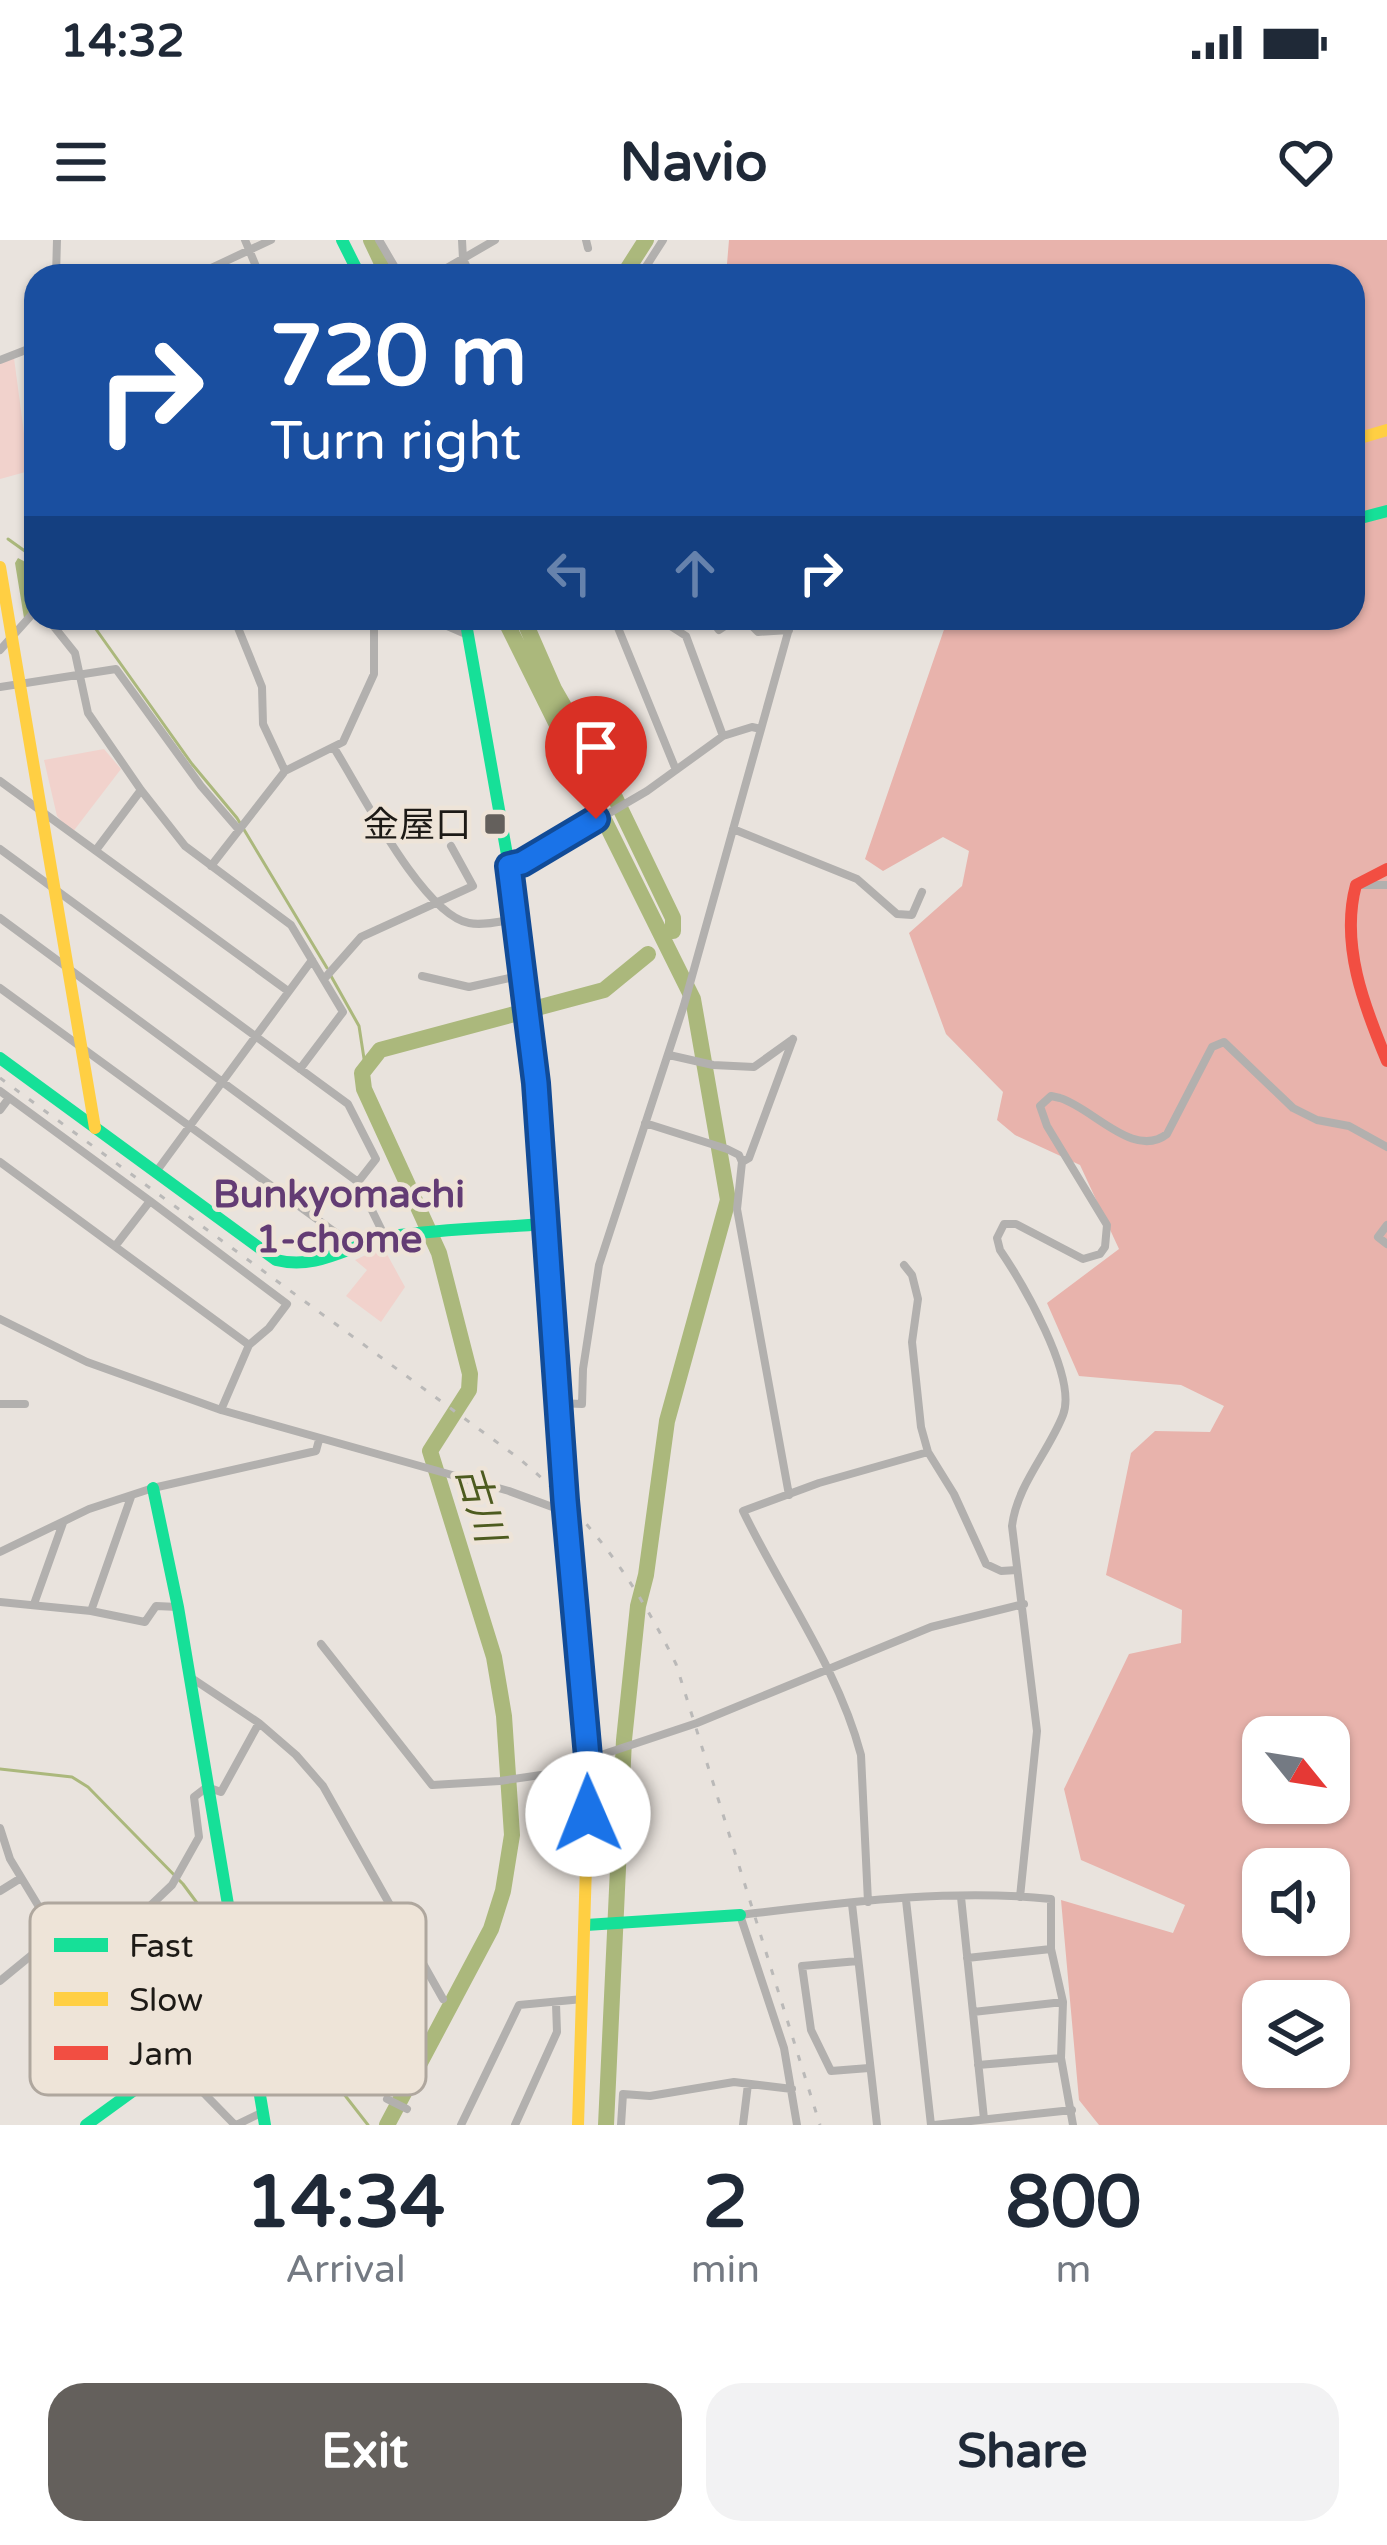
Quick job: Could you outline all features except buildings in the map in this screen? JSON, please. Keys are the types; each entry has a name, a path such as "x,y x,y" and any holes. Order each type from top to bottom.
{"street":[{"path":"215,264 247,245 271,240"},
{"path":"462,240 465,264"},
{"path":"454,264 495,240"},
{"path":"0,567 95,1127"},
{"path":"0,650 24,624"},
{"path":"57,630 75,652 88,713 141,790 185,847 291,925 343,1012 300,1069"},
{"path":"238,630 262,688 263,724 285,771"},
{"path":"212,866 285,771 343,742 374,674 374,630"},
{"path":"457,630 468,635"},
{"path":"467,630 509,866 529,1020 588,1764 578,2125"},
{"path":"619,630 676,770"},
{"path":"677,630 686,636 723,736"},
{"path":"558,1403 582,1404 584,1398 583,1369 599,1265 691,982 789,630 755,630"},
{"path":"0,687 116,668 201,786 239,830"},
{"path":"509,866 617,807 723,736 761,729"},
{"path":"334,748 434,902 470,923 516,919"},
{"path":"0,781 288,991"},
{"path":"96,850 141,790"},
{"path":"733,830 857,879 897,914 912,915 922,892"},
{"path":"324,979 361,937 473,886 451,846"},
{"path":"0,849 348,1104 376,1160 358,1182"},
{"path":"1387,869 1356,885 1349,901 1352,943 1371,1024 1387,1061"},
{"path":"1356,885 1385,884"},
{"path":"0,918 358,1182 386,1239"},
{"path":"156,1172 312,960"},
{"path":"422,976 470,987 523,975"},
{"path":"0,988 336,1233 351,1249"},
{"path":"669,1055 713,1065 754,1067 793,1039 749,1158 742,1162"},
{"path":"1020,1897 1037,1731 1014,1513 1062,1417 1066,1399 1037,1308 997,1238 1004,1224 1016,1223 1083,1259 1100,1254 1108,1236 1107,1225 1041,1112 1043,1100 1051,1096 1070,1101 1137,1142 1159,1141 1212,1047 1225,1042 1293,1108 1317,1120 1348,1126 1387,1147"},
{"path":"0,1058 276,1260 319,1266 351,1249 386,1239 544,1223"},
{"path":"0,1090 286,1304 250,1345 221,1410"},
{"path":"0,1110 9,1097"},
{"path":"645,1123 727,1149 742,1162 737,1209 789,1495"},
{"path":"0,1162 250,1345"},
{"path":"116,1245 150,1201"},
{"path":"1387,1225 1378,1237 1387,1244"},
{"path":"904,1265 918,1298 912,1342 928,1452 954,1494 986,1564 1001,1571 1017,1570"},
{"path":"0,1318 87,1362 221,1410 566,1512"},
{"path":"0,1405 25,1404"},
{"path":"0,1552 132,1495 316,1451 319,1440"},
{"path":"868,1902 861,1755 841,1695 743,1511 928,1452"},
{"path":"153,1488 178,1607 227,1903"},
{"path":"91,1611 132,1495"},
{"path":"34,1604 64,1521"},
{"path":"0,1602 145,1622 156,1606 178,1607"},
{"path":"321,1644 432,1785 520,1779 588,1764 931,1627 1024,1604"},
{"path":"190,1677 259,1723 296,1755 323,1786 389,1903"},
{"path":"207,1787 221,1792 259,1723"},
{"path":"153,1903 179,1876 199,1837 194,1797 207,1787"},
{"path":"0,1828 10,1859 37,1903"},
{"path":"0,1891 22,1878"},
{"path":"961,1897 984,2119"},
{"path":"586,1925 868,1902 1051,1899 1051,1949 1064,2002 1061,2058 1073,2125"},
{"path":"906,1900 933,2125 1072,2110"},
{"path":"852,1904 877,2125"},
{"path":"740,1915 784,2048 797,2125"},
{"path":"967,1958 1051,1949"},
{"path":"0,1981 30,1956"},
{"path":"858,1960 802,1966 811,2030 830,2071 869,2068"},
{"path":"426,1969 443,1999"},
{"path":"461,2125 519,2005 585,1999"},
{"path":"973,2012 1064,2002"},
{"path":"515,2125 557,2032 556,2004"},
{"path":"978,2065 1061,2058"},
{"path":"621,2125 623,2094 650,2096 734,2082 792,2090"},
{"path":"743,2125 748,2084"},
{"path":"86,2125 127,2095"},
{"path":"205,2095 235,2125 264,2118"},
{"path":"387,2099 406,2109"}],"shaded area":[{"path":"729,240 1387,240 1387,2125 1099,2125 1079,2100 1061,1900 1173,1933 1185,1905 1081,1860 1064,1789 1129,1654 1181,1643 1182,1610 1106,1575 1131,1453 1155,1431 1210,1432 1224,1406 1181,1385 1079,1376 1047,1303 1119,1249 1080,1165 1015,1135 997,1120 1003,1092 946,1034 909,933 962,886 969,851 943,837 883,871 865,859 944,630 1365,630 1365,264 727,264"},
{"path":"14,358 24,472 0,479 0,364"},
{"path":"18,558 24,561 24,618"},
{"path":"104,749 121,769 72,833 57,816 44,760"},
{"path":"383,1247 405,1287 381,1322 346,1296 367,1270 355,1260"}],"waterway":[{"path":"371,240 382,264"},
{"name":"古川","path":"631,264 646,240"},
{"path":"8,539 24,550"},
{"path":"97,630 192,764 237,818 327,968"},
{"path":"510,630 693,999 728,1200 667,1421 638,1606 624,1740 606,2125"},
{"name":"古川","path":"528,630 673,918 673,931"},
{"name":"古川","path":"426,2052 491,1929 512,1835 504,1716 494,1657 430,1451 469,1390 470,1374 439,1253 364,1089 362,1073 380,1050 604,990 648,954"},
{"path":"331,976 359,1026 365,1065"},
{"path":"0,1769 72,1777 88,1787 197,1903"},
{"path":"345,2095 368,2125"},
{"name":"古川","path":"387,2125 403,2095"}],"railway":[{"path":"0,1078 517,1457 566,1502 608,1551 676,1664 820,2125"}],"traffic: fast":[{"path":"342,240 354,264"},
{"path":"1365,517 1387,511"},
{"path":"467,630 509,866 536,1083 548,1250"},
{"path":"0,1058 276,1260 307,1262 393,1236 544,1224"},
{"path":"153,1488 228,1903"},
{"path":"586,1925 740,1915"},
{"path":"86,2125 127,2095"},
{"path":"260,2095 265,2125"}],"traffic: slow":[{"path":"1365,436 1387,430"},
{"path":"0,567 95,1128"},
{"path":"548,1250 589,1768 578,2125"}],"traffic: jam":[{"path":"1387,869 1356,885 1351,930 1363,997 1387,1061"}],"place":[{"name":"金屋口","path":"495,824"}],"district":[{"name":"Bunkyomachi 1-chome","path":"339,1216"}],"route":[{"path":"588,1814 589,1768 536,1083 509,866 596,819"}]}
